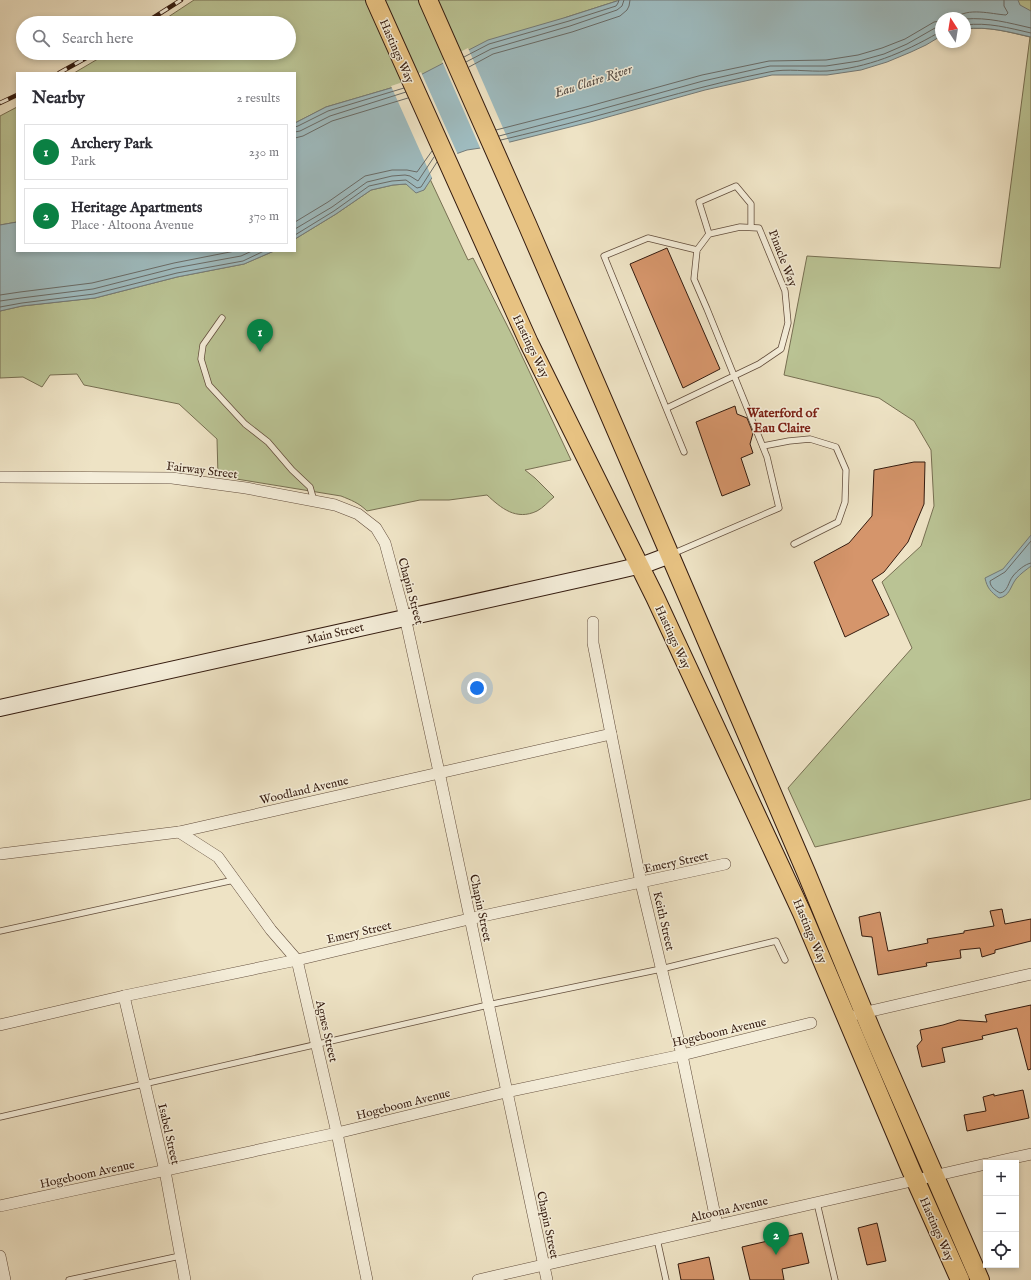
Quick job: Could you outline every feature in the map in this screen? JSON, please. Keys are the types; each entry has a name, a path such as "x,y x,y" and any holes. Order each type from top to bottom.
{"main road":[{"name":"Hastings Way","path":"375,0 529,343 638,566 655,597 802,913 855,1015 935,1176 980,1280"},
{"name":"Hastings Way","path":"428,0 528,224 806,872 855,1015 916,1180 960,1280"}],"street":[{"name":"Fairway Street","path":"0,477 172,478 246,488 335,505 358,514 376,528 385,543"},
{"name":"Chapin Street","path":"385,543 405,617 547,1280"},
{"name":"Main Street","path":"0,708 638,566 670,555"},
{"name":"Keith Street","path":"593,622 593,643 641,883 682,1055 717,1225"},
{"name":"Woodland Avenue","path":"0,854 179,832 611,734"},
{"name":"Agnes Street","path":"179,832 218,857 271,930 297,960 337,1133 367,1280"},
{"name":"Emery Street","path":"0,1025 124,996 297,960 469,919 725,864"},
{"path":"855,1015 1031,974"},
{"name":"Isabel Street","path":"124,996 165,1171 185,1280"},
{"name":"Hogeboom Avenue","path":"0,1206 337,1133 506,1092 682,1055 811,1023"},
{"path":"1004,1160 1031,1154"},
{"name":"Altoona Avenue","path":"478,1280 983,1165"},
{"path":"0,1256 5,1280"}],"lane":[{"path":"670,555 779,508 766,456 694,279 697,250 709,234 699,202 736,186 751,204 751,227"},
{"name":"Pinacle Way","path":"709,234 740,227 759,228 785,291 788,323 781,349 759,364 734,375"},
{"path":"684,452 604,256 648,238 697,250"},
{"path":"222,318 204,345 201,359 209,384 245,424 268,442 292,470 310,487 314,501"},
{"path":"666,408 734,375"},
{"path":"762,446 810,439 836,447 846,470 845,502 838,522 794,544"},
{"path":"0,931 234,880"},
{"path":"0,1117 488,1005 661,969 776,941 785,960"},
{"path":"817,1203 835,1280"},
{"path":"657,1238 666,1280"},
{"path":"69,1280 180,1256"}],"green space":[{"path":"194,0 620,0 567,17 401,85 326,107 296,122 296,72 76,72 96,60 296,60 296,16 170,16"},
{"path":"1009,0 1031,0 1031,799 815,847 788,788 912,648 882,582 921,546 934,506 931,450 914,421 879,398 784,375 807,256 1000,268 1030,37 1006,31 971,28 971,25"},
{"path":"16,108 16,222 0,225 0,116"},
{"path":"430,179 468,260 473,258 513,337 571,460 525,470 554,497 537,511 522,515 509,512 487,495 449,500 420,500 367,511 352,500 341,496 218,476 217,439 179,404 84,385 77,374 50,375 42,387 23,377 0,378 0,311 22,306 95,298 177,277 244,264 272,252 296,252 296,238 371,190 393,185 406,184 424,190"}],"water":[{"name":"Eau Claire River","path":"620,0 1018,0 1020,5 1031,11 1031,37 1007,31 971,28 971,12 935,12 935,40 887,62 861,70 827,75 772,75 705,90 590,122 494,146 467,150 453,155 443,161 424,190 416,193 406,184 393,185 371,190 296,238 296,122 326,107 401,85 488,40"},
{"path":"16,222 16,252 272,252 244,264 177,277 95,298 22,306 0,311 0,225"},
{"path":"1031,535 1031,566 1016,579 1008,593 999,598 990,590 985,578 1003,569"}],"pier":[{"path":"468,48 510,144 481,150 442,61"},
{"path":"421,72 458,155 444,162 433,180 391,86"}],"building":[{"path":"667,248 720,369 683,388 630,264"},
{"path":"735,406 737,414 747,418 753,433 750,444 753,453 741,458 750,485 722,496 696,422"},
{"path":"914,462 925,462 924,504 908,542 884,572 872,580 889,615 845,637 814,562 849,543 872,516 874,470"},
{"path":"1002,909 1005,924 1031,919 1031,941 995,950 995,953 982,957 980,948 960,950 961,958 926,963 927,966 878,975 872,937 862,936 859,917 880,912 888,951 928,943 927,939 994,926 990,911"},
{"path":"1031,1005 1031,1069 1028,1070 1017,1028 982,1036 983,1039 942,1048 945,1062 922,1067 917,1046 922,1040 920,1030 959,1020 987,1022 985,1015"},
{"path":"1023,1090 1029,1118 967,1131 964,1115 986,1111 983,1097"},
{"path":"877,1223 886,1261 867,1265 858,1228"},
{"path":"802,1233 809,1263 782,1269 784,1280 750,1280 742,1247"},
{"path":"709,1257 714,1280 681,1280 678,1264"}],"railway":[{"path":"156,16 181,0"},
{"path":"61,72 82,60"},
{"path":"0,103 16,95"}],"place":[{"name":"Archery Park","path":"260,352"},
{"name":"Heritage Apartments","path":"776,1255"}],"district":[{"name":"Waterford of Eau Claire","path":"782,420"}]}
